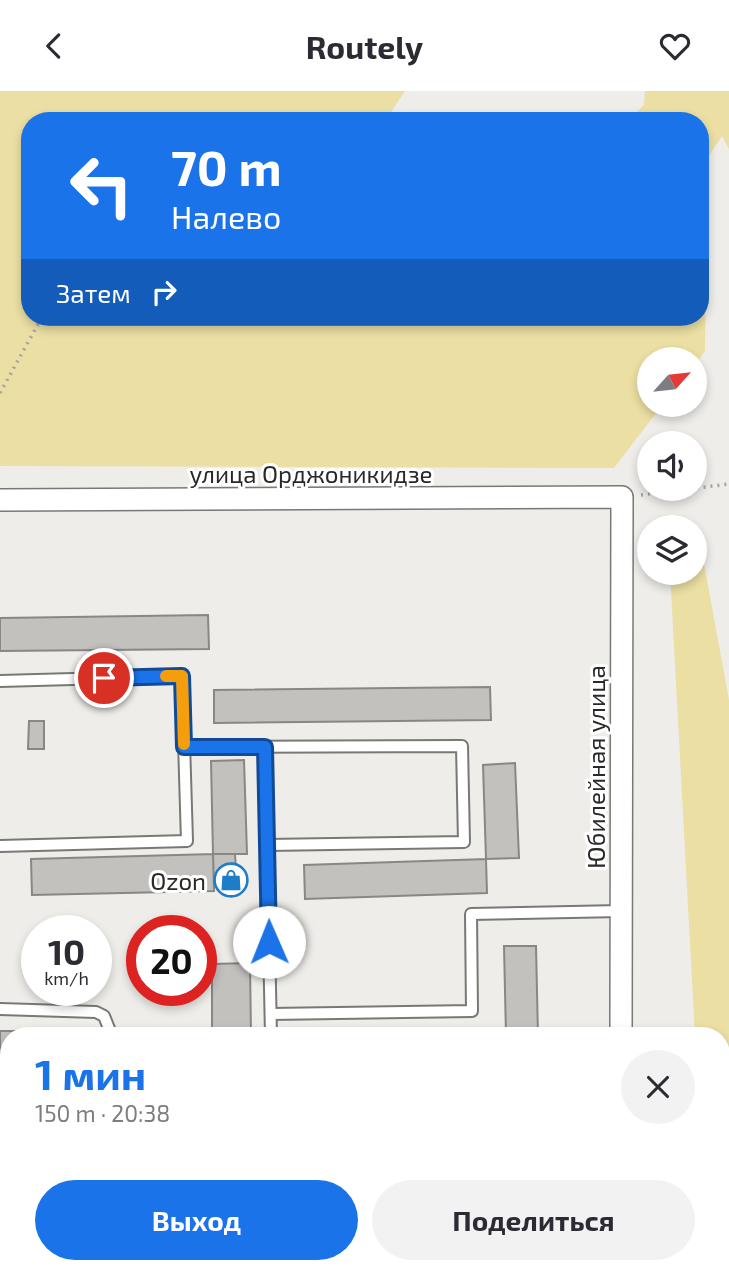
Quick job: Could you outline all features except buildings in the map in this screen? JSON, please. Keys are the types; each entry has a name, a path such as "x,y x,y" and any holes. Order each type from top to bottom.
{"street":[{"name":"улица Орджоникидзе","path":"0,501 622,498"},
{"name":"Юбилейная улица","path":"621,1027 622,498"}],"lane":[{"path":"0,681 182,676 187,841 0,846"},
{"path":"184,747 462,746 464,842 267,845"},
{"path":"265,747 271,1027"},
{"path":"271,1014 472,1011 471,914 621,912"},
{"path":"0,1009 96,1011 104,1016 108,1027"}],"path":[{"path":"0,393 37,326"},
{"path":"622,498 729,484"}],"shaded area":[{"path":"0,91 405,91 391,112 21,112 21,326 705,326 705,347 637,347 637,417 653,417 642,431 637,431 637,438 614,468 0,466"},
{"path":"645,91 729,91 729,149 722,136 709,156 709,112 637,112 644,105"},
{"path":"707,580 729,700 729,1027 695,1027 671,585 707,585"}],"slow traffic":[{"path":"166,676 182,676 184,744"}],"place":[{"name":"Ozon","path":"231,880"}],"route":[{"path":"104,678 182,676 184,747 265,747 269,942"}]}
